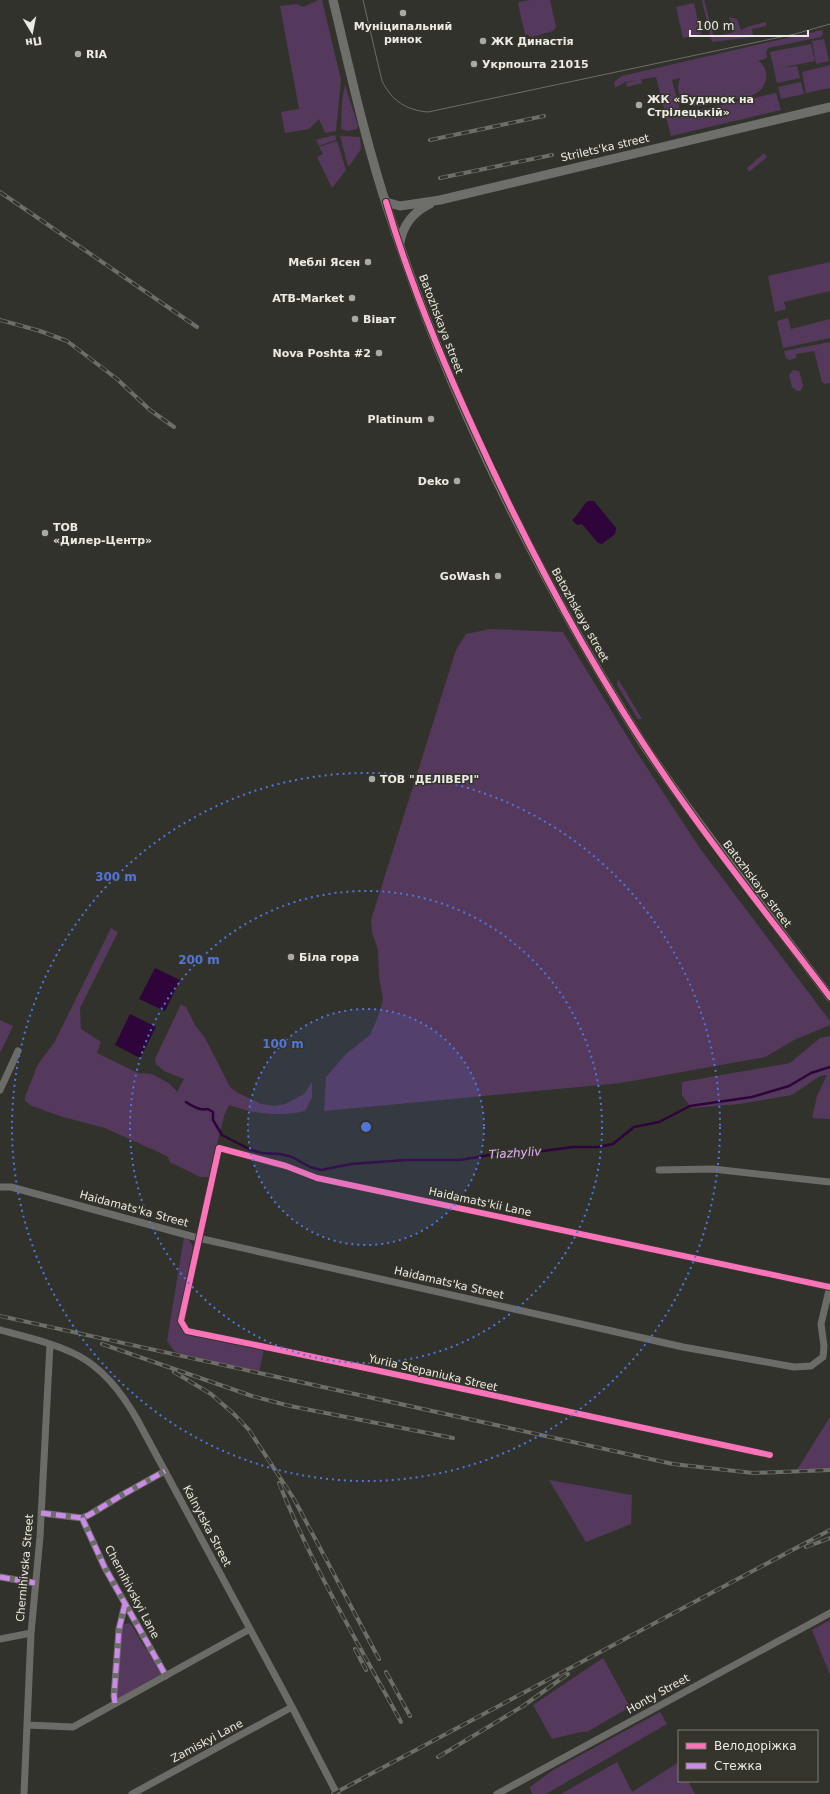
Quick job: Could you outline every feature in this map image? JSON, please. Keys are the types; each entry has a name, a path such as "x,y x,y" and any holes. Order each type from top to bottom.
{"street":[{"name":"Batozhskaya street","path":"333,0 363,122 386,202 400,244 435,341 510,508 569,620 642,742 684,804 830,997"},
{"name":"Strilets'ka street","path":"386,202 400,206 440,200 830,107"},
{"path":"400,244 403,230 412,216 419,210 440,200"},
{"path":"1,1087 18,1051"},
{"name":"Haidamats'kii Lane","path":"198,1238 219,1148 286,1166 317,1178 830,1287"},
{"path":"659,1170 713,1169 830,1182"},
{"name":"Haidamats'ka Street","path":"0,1187 11,1188 198,1238 683,1347 794,1367 812,1366 823,1357 824,1346 821,1324 830,1287"},
{"name":"Yuriia Stepaniuka Street","path":"198,1238 181,1321 187,1331 328,1359 429,1383 770,1455"},
{"name":"Kalnytska Street","path":"0,1330 50,1344 79,1356 111,1382 134,1413 337,1794"},
{"name":"Chernihivska Street","path":"24,1794 31,1633 41,1513 50,1344"},
{"path":"41,1513 82,1518 165,1471"},
{"name":"Chernihivskyi Lane","path":"82,1518 125,1604 166,1676"},
{"path":"0,1577 35,1583"},
{"path":"115,1704 114,1696 119,1629 125,1604"},
{"name":"Honty Street","path":"497,1794 830,1613"},
{"path":"27,1725 73,1727 250,1629"},
{"path":"0,1639 31,1633"},
{"name":"Zamiskyi Lane","path":"132,1794 292,1707"}],"shaded area":[{"path":"318,0 322,0 341,80 336,131 325,133 319,119 309,129 285,133 281,112 299,109 280,6 296,4 303,7"},
{"path":"530,0 550,0 556,27 553,31 532,37 525,34 518,4 519,2"},
{"path":"702,0 704,0 714,37 733,32 729,17 737,19 741,30 766,22 766,26 752,29 753,37 712,42"},
{"path":"694,3 701,34 683,38 676,7"},
{"path":"822,30 823,34 821,37 768,48 766,53 767,58 758,61 762,64 766,71 766,80 762,89 752,96 702,106 689,105 684,101 678,92 680,78 672,80 681,114 776,93 781,110 671,136 656,77 625,82 615,88 614,82 622,76"},
{"path":"824,39 829,61 816,64 812,41"},
{"path":"811,44 815,61 780,68 797,66 800,78 777,83 770,52"},
{"path":"830,65 830,88 806,93 802,72"},
{"path":"641,79 642,83 627,87 626,83"},
{"path":"801,82 804,94 781,99 778,87"},
{"path":"345,85 358,126 357,129 348,131 341,129 342,101"},
{"path":"335,135 336,140 319,146 316,140"},
{"path":"340,136 360,137 361,149 348,166"},
{"path":"337,141 346,170 332,188 317,157 323,154 319,147"},
{"path":"764,153 767,157 749,172 747,168"},
{"path":"830,262 830,291 784,302 786,309 775,312 768,276"},
{"path":"788,318 791,329 830,319 830,338 783,348 777,321"},
{"path":"830,342 830,383 826,384 822,382 814,351 796,354 796,358 790,360 786,358 784,351"},
{"path":"793,370 799,371 803,385 801,391 797,391 792,387 789,375"},
{"path":"588,501 594,501 616,528 615,534 602,544 598,543 582,524 577,525 572,520"},
{"path":"490,629 563,632 638,754 699,847 830,1021 830,1025 794,1040 765,1057 621,1083 324,1111 326,1077 346,1054 370,1035 378,1017 383,1000 379,977 378,950 372,932 371,920 456,650 466,634"},
{"path":"618,679 642,719 638,719 617,685"},
{"path":"111,928 118,932 80,1008 81,1029 101,1042 97,1053 138,1073 152,1074 170,1084 177,1092 184,1079 164,1071 156,1064 155,1059 181,1004 186,1007 195,1025 205,1038 230,1087 238,1093 261,1104 275,1106 285,1104 304,1094 312,1082 312,1098 305,1111 285,1114 267,1114 248,1111 229,1105 224,1116 209,1177 200,1177 170,1162 167,1156 105,1128 63,1117 32,1106 25,1101 25,1097 38,1064 54,1043"},
{"path":"155,968 180,980 165,1011 139,999"},
{"path":"130,1014 156,1027 140,1058 115,1045"},
{"path":"0,1020 13,1026 0,1053"},
{"path":"830,1036 830,1119 812,1118 817,1096 827,1075 820,1076 792,1095 739,1104 691,1108 682,1095 682,1082 790,1063 820,1038"},
{"path":"184,1237 190,1241 193,1247 179,1320 186,1332 264,1349 259,1372 175,1352 167,1341"},
{"path":"830,1417 830,1470 795,1473"},
{"path":"549,1480 632,1495 631,1524 586,1542"},
{"path":"830,1620 830,1675 812,1630"},
{"path":"130,1623 161,1674 117,1699 121,1630 125,1624"},
{"path":"603,1658 630,1707 587,1732 552,1739 533,1705"},
{"path":"660,1712 667,1724 546,1794 532,1794 530,1787 553,1770"},
{"path":"617,1762 632,1792 678,1763 678,1782 689,1782 695,1794 561,1794"}],"waterway":[{"name":"Tiazhyliv","path":"186,1102 197,1108 208,1109 213,1112 213,1120 222,1135 251,1150 292,1157 310,1167 321,1170 351,1164 405,1160 460,1160 507,1152 535,1152 573,1147 598,1147 613,1144 634,1127 659,1122 690,1106 752,1097 789,1086 811,1073 830,1067"}],"tram line":[{"path":"363,0 382,81 386,88 395,99 406,107 428,112 795,34 830,24"}],"railway":[{"path":"430,140 544,116"},
{"path":"440,178 552,155"},
{"path":"0,192 197,327"},
{"path":"0,320 40,331 67,341 117,379 150,410 174,427"},
{"path":"0,1316 673,1464 753,1473 830,1470"},
{"path":"102,1344 252,1396 290,1406 453,1438"},
{"path":"174,1372 211,1394 235,1415 249,1430 294,1499 379,1659"},
{"path":"279,1483 321,1574 352,1634 401,1722"},
{"path":"333,1794 830,1530"},
{"path":"806,1547 830,1538"},
{"path":"355,1649 366,1670"},
{"path":"386,1672 410,1716"},
{"path":"438,1757 523,1706 568,1674"}],"marked path":[{"path":"41,1513 82,1518 165,1471"},
{"path":"82,1518 105,1568 166,1676"},
{"path":"0,1577 35,1583"},
{"path":"115,1703 114,1696 119,1629 125,1604"}],"cycle path":[{"path":"386,202 415,290 450,377 521,529 571,623 597,669 653,759 737,876 830,997"},
{"path":"770,1455 187,1331 181,1321 219,1148 286,1166 317,1178 830,1287"}],"place":[{"name":"Муніципальний ринок","path":"403,13"},
{"name":"ЖК Династія","path":"483,41"},
{"name":"RIA","path":"78,54"},
{"name":"Укрпошта 21015","path":"474,64"},
{"name":"ЖК «Будинок на Стрілецькій»","path":"639,105"},
{"name":"Меблі Ясен","path":"368,262"},
{"name":"ATB-Market","path":"352,298"},
{"name":"Віват","path":"355,319"},
{"name":"Nova Poshta #2","path":"379,353"},
{"name":"Platinum","path":"431,419"},
{"name":"Deko","path":"457,481"},
{"name":"ТОВ «Дилер-Центр»","path":"45,533"},
{"name":"GoWash","path":"498,576"},
{"name":"ТОВ \"ДЕЛІВЕРІ\"","path":"372,779"},
{"name":"Біла гора","path":"291,957"}]}
